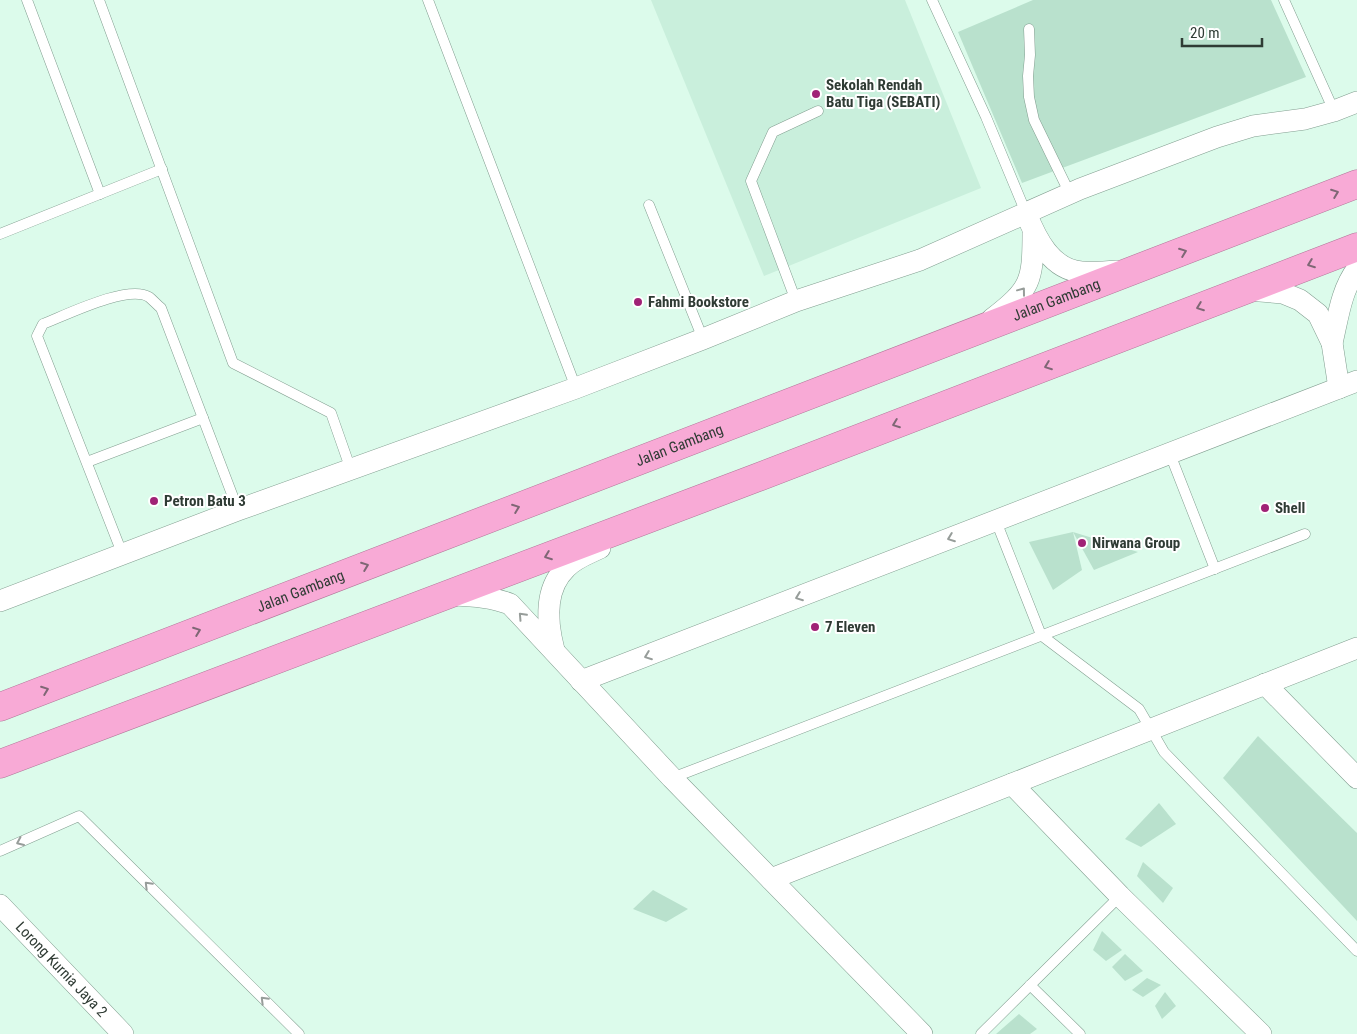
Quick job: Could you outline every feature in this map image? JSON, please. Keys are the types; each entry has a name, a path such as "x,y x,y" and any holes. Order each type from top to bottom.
{"highway":[{"name":"Jalan Gambang","path":"0,708 1357,184"},
{"path":"0,764 444,594 756,478 1357,247"}],"street":[{"path":"0,600 238,510 576,388 796,301 920,260 1070,194 1217,137 1253,126 1305,119 1357,102"},
{"path":"1026,213 1034,233 1048,255 1061,265 1080,272 1138,269"},
{"path":"971,333 1011,304 1026,289 1031,273 1034,233"},
{"path":"1332,343 1341,302 1350,279 1357,269"},
{"path":"581,681 1348,385 1332,343 1318,314 1300,300 1283,293 1245,290"},
{"path":"555,653 549,631 548,613 556,581 566,568 579,558 756,478"},
{"path":"444,594 480,596 510,604 672,778 922,1034"},
{"path":"771,879 1357,648"},
{"path":"1265,684 1357,778"},
{"path":"1012,784 1120,896 1261,1034"},
{"name":"Lorong Kurnia Jaya 2","path":"0,905 123,1034"}],"lane":[{"path":"27,0 100,194"},
{"path":"99,0 233,363 331,413 351,470"},
{"path":"428,0 576,388"},
{"path":"932,0 986,117 1026,213"},
{"path":"1284,0 1334,111"},
{"path":"1029,29 1029,97 1034,120 1070,194"},
{"path":"796,301 751,181 774,132 818,111"},
{"path":"0,234 162,169"},
{"path":"649,205 703,339"},
{"path":"122,553 37,336 43,324 115,296 132,293 149,296 160,308 238,510"},
{"path":"87,462 203,418"},
{"path":"1170,454 1215,569"},
{"path":"996,521 1041,635 1139,709 1164,752 1357,951"},
{"path":"672,778 1305,534"},
{"path":"0,851 79,816 299,1034"},
{"path":"981,1034 1120,896"},
{"path":"1030,985 1080,1034"}],"shaded area":[{"name":"Sekolah Rendah Batu Tiga (SEBATI)","path":"651,0 905,0 981,188 764,276"}],"building":[{"path":"1033,0 1271,0 1306,77 1022,183 958,32"},
{"path":"1073,532 1138,552 1094,570"},
{"path":"1073,532 1082,570 1053,590 1029,542"},
{"path":"1258,736 1357,833 1357,921 1223,778"},
{"path":"1159,803 1176,824 1141,847 1125,839"},
{"path":"1143,862 1173,888 1163,903 1137,876"},
{"path":"653,890 688,909 666,922 633,909"},
{"path":"1102,931 1122,950 1106,961 1093,950"},
{"path":"1125,954 1143,971 1125,981 1112,967"},
{"path":"1147,978 1161,985 1143,997 1132,990"},
{"path":"1165,992 1176,1006 1162,1019 1155,1006"},
{"path":"1019,1014 1037,1029 1030,1034 996,1034"}],"place":[{"name":"Sekolah Rendah Batu Tiga (SEBATI)","path":"816,94"},
{"name":"Fahmi Bookstore","path":"638,302"},
{"name":"Petron Batu 3","path":"154,501"},
{"name":"Shell","path":"1265,508"},
{"name":"Nirwana Group","path":"1082,543"},
{"name":"7 Eleven","path":"815,627"}]}
